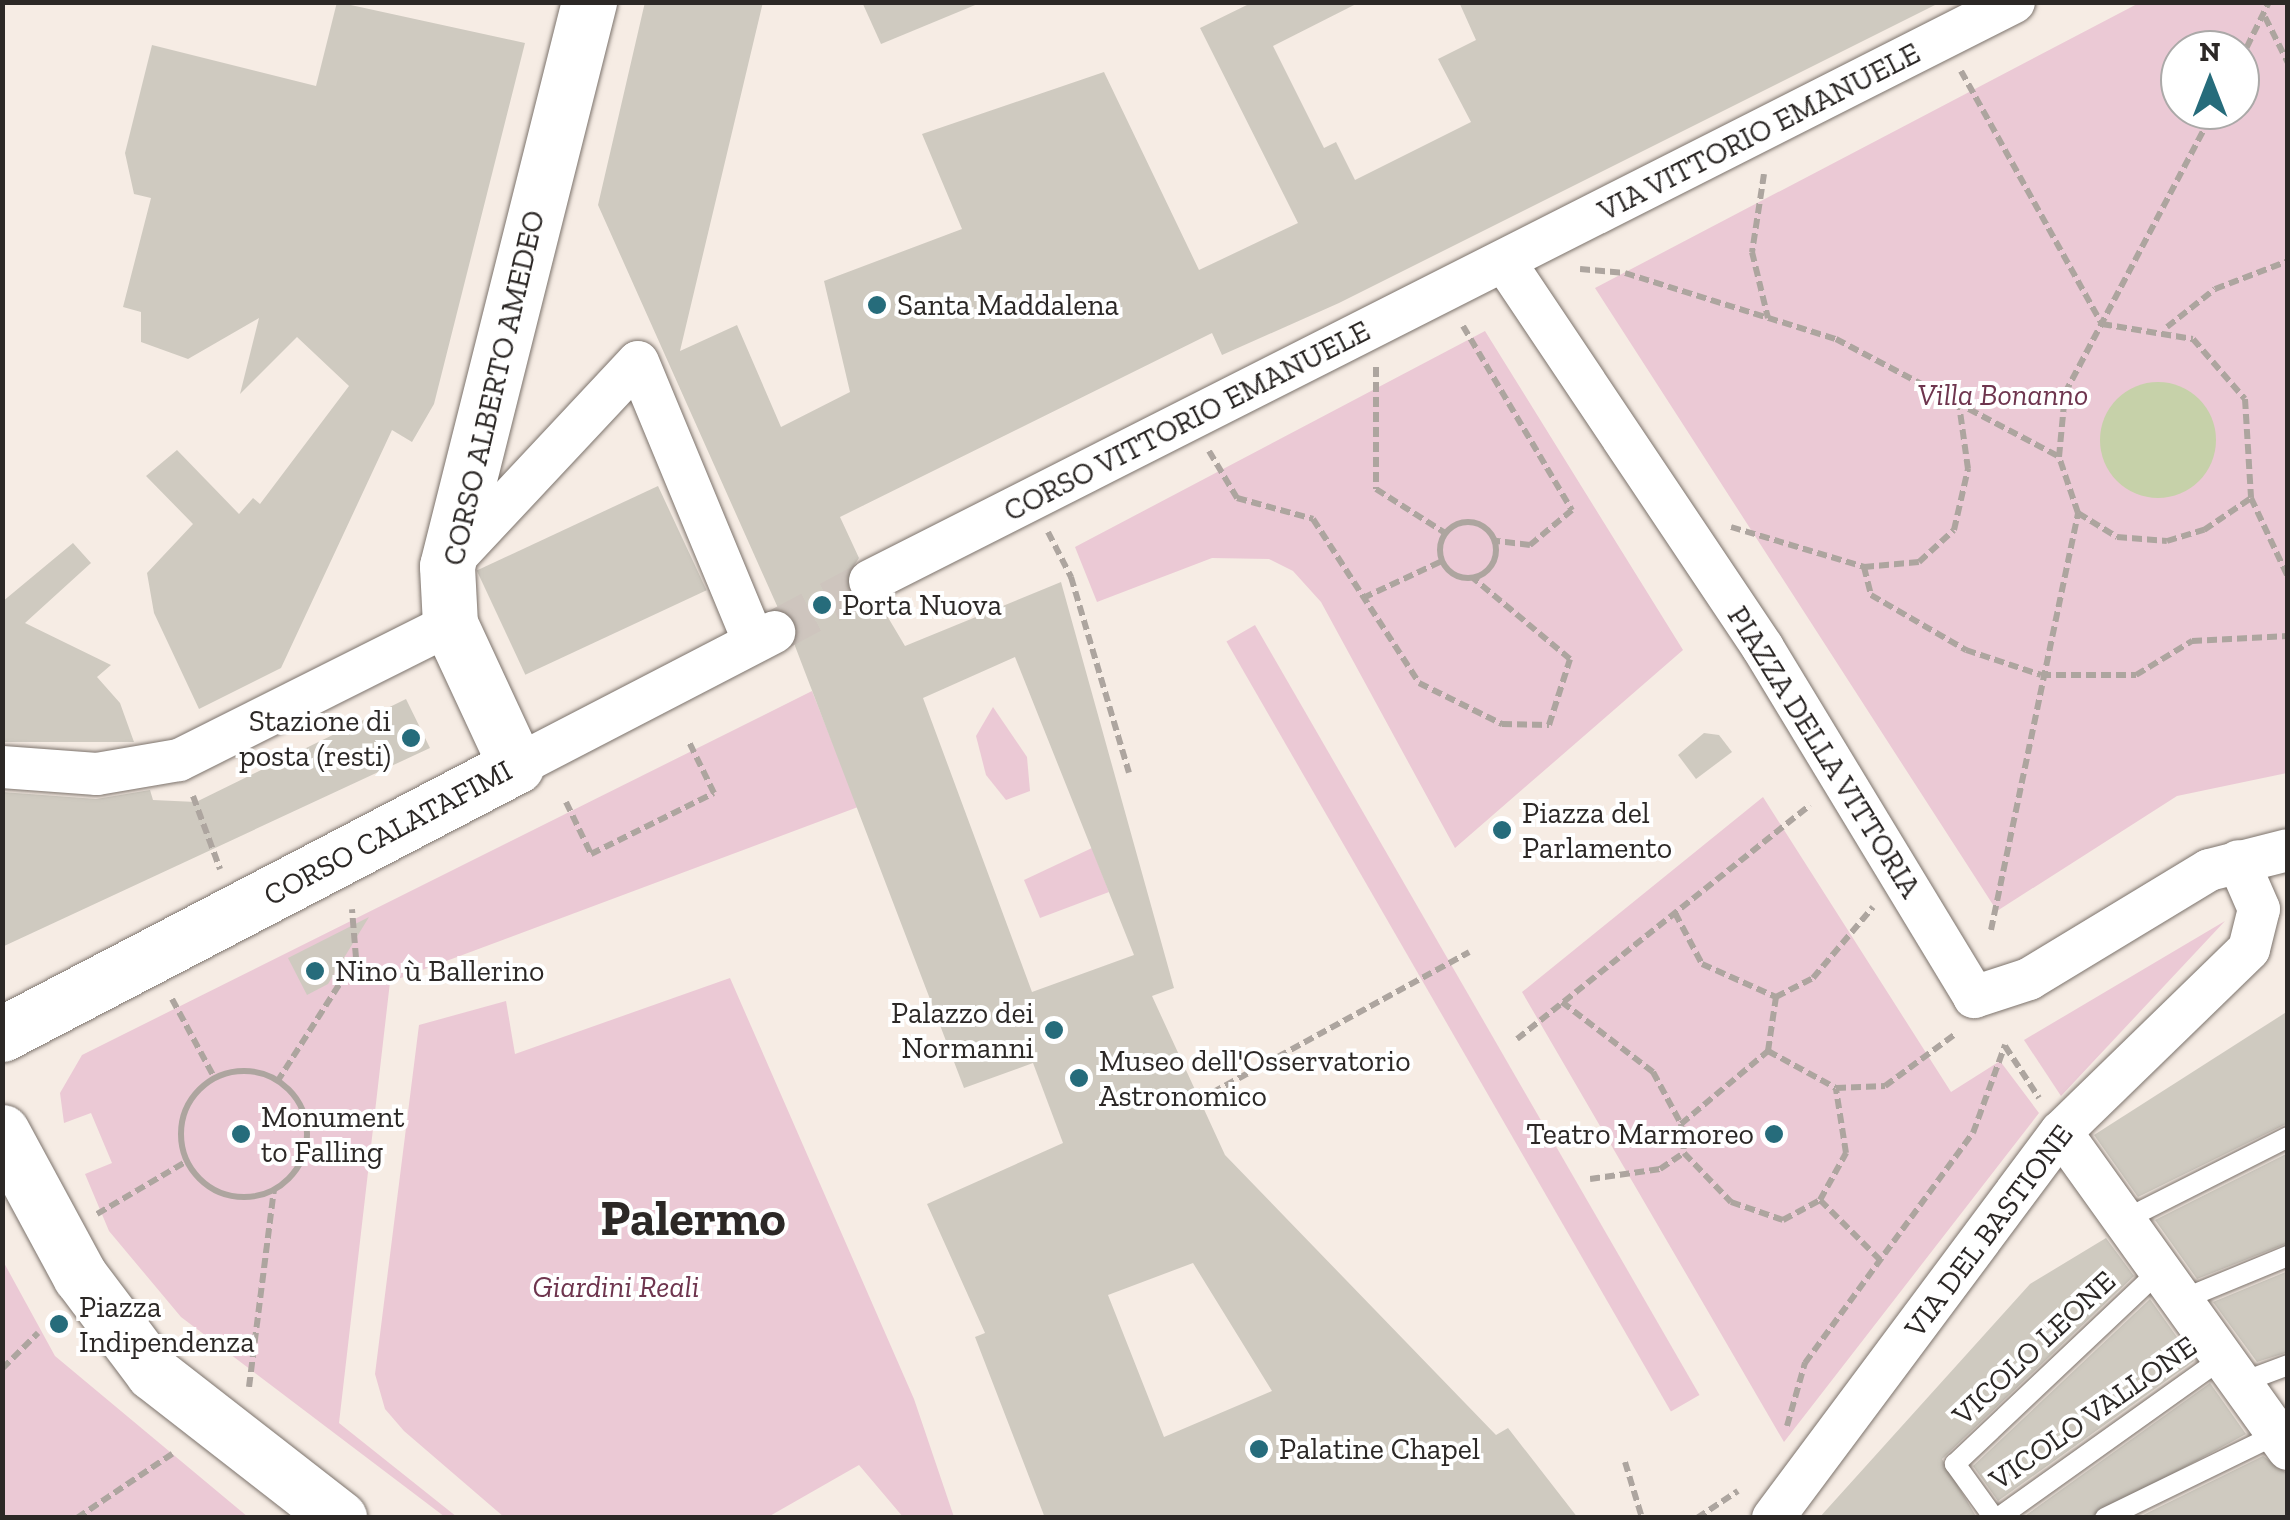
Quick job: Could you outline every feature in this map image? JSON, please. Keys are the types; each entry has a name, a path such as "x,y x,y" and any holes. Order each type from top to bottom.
{"street":[{"name":"VIA VITTORIO EMANUELE","path":"1504,261 2014,2"},
{"name":"CORSO ALBERTO AMEDEO","path":"516,766 450,624 447,566 585,3"},
{"name":"CORSO VITTORIO EMANUELE","path":"870,582 1504,261"},
{"name":"PIAZZA DELLA VITTORIA","path":"1504,261 1676,518 1842,779 1974,997 2030,979 2238,861"},
{"name":"CORSO CALATAFIMI","path":"2,1034 764,637 638,362 447,566"},
{"path":"2,767 97,774 179,760 450,624"},
{"path":"2238,861 2288,850"},
{"name":"VIA DEL BASTIONE","path":"1773,1518 2061,1132 2221,982 2272,922 2238,861"},
{"path":"2,1132 80,1276 153,1372 339,1518"},
{"path":"2061,1132 2282,1442"}],"lane":[{"path":"2124,1220 2288,1137"},
{"path":"2170,1286 2288,1256"},
{"name":"VICOLO LEONE","path":"1996,1518 1955,1464 2170,1286"},
{"name":"VICOLO VALLONE","path":"1996,1518 2231,1370 2288,1365"},
{"path":"2105,1518 2282,1442"}],"path":[{"path":"2257,30 2269,2"},
{"path":"2264,16 2288,63"},
{"path":"1944,38 2102,324"},
{"path":"1767,128 1752,252 1768,318"},
{"path":"1991,930 2040,675 2078,513 2059,457 2065,393 2204,130"},
{"path":"2166,328 2216,289 2288,261"},
{"path":"1573,268 1625,273 1836,340 2059,457"},
{"path":"1444,291 1572,510 1530,545 1495,540 1471,521 1445,533"},
{"path":"2102,324 2166,328 2193,340 2245,399 2251,498 2288,577"},
{"path":"1375,326 1376,489 1445,533"},
{"path":"1676,518 1864,567 1919,562 1954,530 1968,469 1959,404"},
{"path":"1190,420 1236,498 1313,519 1419,683 1502,724 1549,725 1570,658 1473,578 1442,561"},
{"path":"2078,513 2117,536 2167,540 2251,498"},
{"path":"1442,561 1445,533"},
{"path":"1473,578 1494,562 1495,540"},
{"path":"1362,598 1442,561"},
{"path":"1864,567 1871,595 1966,650 2040,675 2136,674 2192,641 2288,636"},
{"path":"1071,577 1129,772"},
{"path":"566,802 591,854 714,792 688,740"},
{"path":"179,760 236,912"},
{"path":"1517,1039 1842,779"},
{"path":"1776,997 1813,978 1874,906"},
{"path":"277,1082 356,958 352,908"},
{"path":"1675,912 1702,964 1776,997"},
{"path":"1199,1100 1469,952"},
{"path":"1681,1124 1768,1052 1776,997"},
{"path":"172,999 215,1079"},
{"path":"1562,1002 1653,1072 1681,1124 1684,1153 1731,1202 1783,1220 1820,1200 1846,1153 1836,1088"},
{"path":"1768,1052 1836,1088 1885,1086 1954,1035"},
{"path":"1781,1436 1806,1363 1973,1132 2004,1045 2061,1132"},
{"path":"249,1386 274,1189 306,1145 299,1103 277,1082 246,1071 215,1079 184,1114 187,1161 223,1194 274,1189"},
{"path":"1590,1180 1660,1170 1684,1153"},
{"path":"91,1217 187,1161"},
{"path":"1820,1200 1882,1262"},
{"path":"2,1369 38,1333"},
{"path":"77,1518 172,1454"},
{"path":"1625,1462 1642,1518"},
{"path":"1697,1518 1748,1483"}],"green space":[{"name":"Villa Bonanno","path":"2139,3 2287,3 2287,773 2177,796 1997,911 1595,288"},
{"path":"1485,331 1683,650 1455,848 1321,602 1293,571 1269,559 1212,558 1097,602 1075,547"},
{"path":"1255,625 1700,1395 1671,1411 1226,642"},
{"path":"812,691 858,807 390,982 339,1423 457,1517 445,1517 181,1317 109,1231 85,1174 112,1163 91,1113 64,1123 60,1093 82,1055"},
{"path":"993,707 1027,757 1030,791 1006,800 986,775 976,736"},
{"path":"1763,797 1951,1092 2000,1061 2039,1113 1784,1442 1522,992"},
{"path":"1092,848 1109,892 1040,918 1024,880"},
{"path":"2225,921 2061,1096 2024,1040"},
{"name":"Giardini Reali","path":"730,978 914,1399 954,1517 903,1517 859,1465 768,1517 504,1517 404,1431 385,1409 375,1374 419,1025 506,1001 515,1054"},
{"name":"Piazza Indipendenza","path":"3,1261 55,1356 248,1517 3,1517"}],"shaded area":[{"path":"2158,382 2180,386 2199,399 2212,418 2216,440 2212,462 2199,481 2180,494 2158,498 2136,494 2117,481 2104,462 2100,440 2104,418 2117,399 2136,386"}],"building":[{"path":"337,2 525,43 434,404 412,442 392,430 281,668 199,709 154,613 147,573 193,524 146,476 177,450 239,514 253,498 260,504 349,386 297,337 240,394 259,318 188,359 141,342 141,312 123,307 151,198 134,194 125,153 152,45 316,86"},
{"path":"645,2 763,2 680,351 737,325 781,427 850,392 824,281 962,229 922,134 1104,72 1199,270 1298,223 1200,28 1253,2 1360,2 1273,46 1324,148 1336,142 1355,180 1471,122 1438,59 1476,40 1459,2 1941,2 1339,303 1222,355 1212,333 840,517 859,558 845,579 848,593 880,604 905,646 1061,582 1174,988 1152,996 1225,1155 1496,1435 1508,1428 1578,1518 1045,1518 975,1337 985,1333 927,1204 1063,1143 1033,1063 964,1088 795,646 797,621 778,608 598,205","holes":["1015,657 1134,955 1032,992 923,698","1193,1263 1272,1391 1164,1437 1108,1295"]},
{"path":"862,2 980,2 980,3 881,44"},
{"path":"658,486 707,590 525,675 477,571"},
{"path":"73,543 91,563 25,623 111,665 97,677 120,703 134,742 2,742 2,602"},
{"path":"406,699 430,748 2,947 2,792 96,799 150,790 153,800 196,802"},
{"path":"1704,733 1719,735 1732,752 1696,779 1678,755"},
{"name":"Nino ù Ballerino","path":"369,917 328,984 307,995 288,958"},
{"path":"2288,1011 2288,1123 2138,1197 2094,1135"},
{"path":"2288,1153 2288,1243 2197,1279 2155,1220"},
{"path":"2106,1238 2134,1276 1942,1459 1977,1518 1819,1518 2030,1284"},
{"path":"2288,1271 2288,1352 2257,1362 2213,1302"},
{"path":"2150,1299 2194,1361 1998,1501 1973,1466"},
{"path":"2210,1383 2246,1434 2091,1518 2022,1518"},
{"path":"2263,1456 2288,1474 2288,1518 2137,1518"}],"tunnel":[{"path":"774,632 870,581"}],"place":[{"name":"Santa Maddalena","path":"877,305"},
{"name":"Porta Nuova","path":"822,605"},
{"name":"Stazione di posta (resti)","path":"411,738"},
{"name":"Piazza del Parlamento","path":"1502,830"},
{"name":"Nino ù Ballerino","path":"315,971"},
{"name":"Palazzo dei Normanni","path":"1054,1030"},
{"name":"Museo dell'Osservatorio Astronomico","path":"1079,1078"},
{"name":"Monument to Falling","path":"241,1134"},
{"name":"Teatro Marmoreo","path":"1774,1134"},
{"name":"Piazza Indipendenza","path":"59,1324"},
{"name":"Palatine Chapel","path":"1259,1449"}],"district":[{"name":"Palermo","path":"693,1219"}]}
